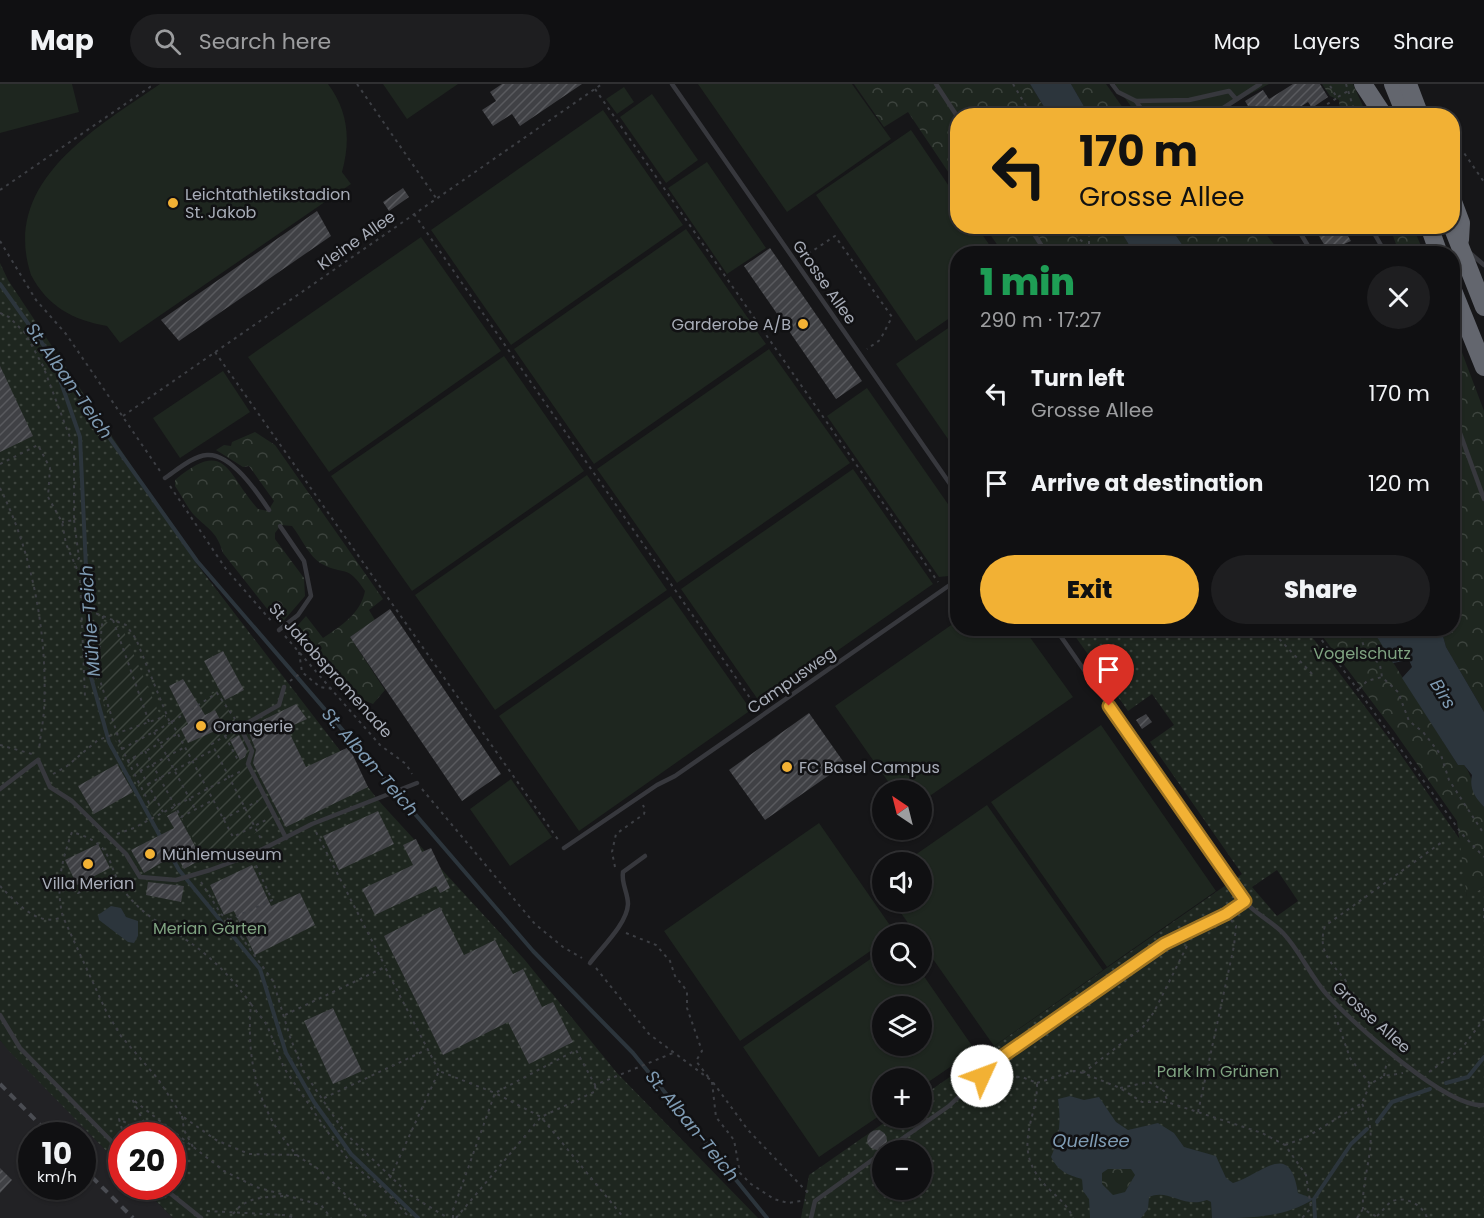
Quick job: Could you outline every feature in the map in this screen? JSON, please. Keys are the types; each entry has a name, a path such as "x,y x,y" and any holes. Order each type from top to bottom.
{"highway":[{"path":"1372,84 1382,108"},
{"path":"1393,84 1403,108"},
{"path":"1408,84 1417,108"},
{"path":"1356,88 1377,108"},
{"path":"1455,234 1459,244"},
{"path":"1459,244 1460,234"},
{"path":"1460,247 1484,307"},
{"path":"1460,308 1484,367"}],"lane":[{"name":"Grosse Allee","path":"672,84 950,484"},
{"path":"936,84 952,108"},
{"path":"1112,84 1118,92 1136,102 1140,108"},
{"path":"1223,108 1260,84"},
{"path":"1136,102 1189,100 1229,91 1236,99"},
{"path":"1459,244 1484,265"},
{"path":"1460,433 1484,500"},
{"path":"165,478 206,455 218,457 238,470 269,510"},
{"path":"279,630 298,615 311,596 304,561 280,526"},
{"name":"Campusweg","path":"564,848 675,776 950,585"},
{"name":"Grosse Allee","path":"1061,636 1245,901 1284,934 1328,996 1388,1052 1450,1097 1464,1103 1484,1105"},
{"path":"284,687 279,705 240,727 252,752 248,764 285,838"},
{"path":"0,789 38,760 50,787 72,801 126,854 140,877 176,880 251,855 312,825 417,783"},
{"path":"590,963 626,916 628,903 622,879 623,872 645,856"},
{"path":"900,1140 949,1106 997,1060 1164,944 1226,914 1245,901"},
{"path":"0,1015 20,1048 108,1138"},
{"path":"811,1218 815,1200 872,1160"},
{"path":"179,1200 201,1218"}],"path":[{"path":"0,190 150,87 148,84"},
{"path":"357,84 436,198"},
{"name":"Kleine Allee","path":"123,416 602,84"},
{"path":"1013,84 1027,108"},
{"path":"1329,84 1337,98"},
{"path":"1346,84 1356,88"},
{"path":"1321,108 1356,88"},
{"path":"1356,88 1356,108"},
{"path":"595,89 943,590"},
{"path":"1460,151 1462,150 1484,182"},
{"path":"414,214 762,715"},
{"path":"1077,234 1078,238 1088,246"},
{"path":"1088,246 1089,234"},
{"path":"796,262 835,236 892,317 880,340 860,354"},
{"name":"St. Jakobspromenade","path":"0,241 36,300 66,334 226,569 380,745 406,764 442,816 536,924 563,947 590,963 605,976 649,1034 712,1081 748,1130 815,1200"},
{"path":"0,313 9,317 26,333 43,366 74,448 74,520 79,558 75,564"},
{"path":"215,352 564,848"},
{"path":"0,464 38,445 50,468 48,497 62,522 66,544 80,576 84,697"},
{"path":"0,488 18,533 34,590 42,641 44,710 38,760"},
{"path":"62,522 74,520"},
{"path":"82,608 126,626 136,639 166,716 233,837 269,818"},
{"path":"103,616 97,671 127,761 149,803 156,799"},
{"path":"112,620 149,722"},
{"path":"1276,636 1314,676"},
{"path":"1319,636 1462,834 1484,857"},
{"path":"1361,636 1364,647 1380,665 1382,677 1398,692 1409,721 1423,732 1441,755 1449,780 1484,834"},
{"path":"299,651 302,672 320,687 333,689"},
{"path":"284,687 302,672"},
{"path":"1359,690 1367,681 1382,677"},
{"path":"122,749 217,693 240,727 212,744 266,848"},
{"path":"46,777 67,766 101,739 166,716"},
{"path":"153,732 195,809"},
{"path":"127,761 177,734"},
{"path":"108,837 145,822 243,770 225,736"},
{"path":"0,745 29,752 38,760"},
{"path":"140,771 184,747"},
{"path":"148,784 215,749"},
{"path":"145,751 181,817 213,800"},
{"path":"133,758 163,813"},
{"path":"622,879 615,869 614,844 616,834 644,814 645,810 638,798"},
{"path":"223,819 259,800 264,809"},
{"path":"312,825 426,1050 439,1071 495,1093 541,1117 624,1218"},
{"path":"297,1155 249,1154 216,1140 182,1116 158,1079 121,1036 106,1011 63,917 58,900 63,859 72,832 91,838 102,845 129,897 157,923 215,962 267,1025 284,1068 336,1144 352,1164 382,1188 411,1218"},
{"path":"1333,1000 1344,991 1346,981 1323,951 1321,939 1325,926 1442,842"},
{"path":"229,920 272,900 251,855"},
{"path":"197,874 221,914 229,920 273,981 290,1037 304,1072 324,1098 345,1133 410,1195 448,1218"},
{"path":"60,884 70,885 78,893 116,875"},
{"path":"0,886 42,920 54,921 63,917"},
{"path":"1484,908 1484,918"},
{"path":"1198,1112 1234,946 1236,926 1226,914"},
{"path":"616,929 656,945 670,961 675,976 687,991 687,1008 702,1051 696,1061 712,1081 716,1118 734,1140 740,1173 750,1184 774,1199 788,1203 815,1200"},
{"path":"1083,1073 1143,1027 1159,1003 1191,939 1192,930"},
{"path":"285,1015 385,967"},
{"path":"1328,996 1350,1058 1370,1084"},
{"path":"251,1004 248,1035 251,1068 259,1094 273,1122 297,1155 321,1171 368,1218"},
{"path":"1422,1076 1450,1060 1484,1019"},
{"path":"324,1098 426,1050"},
{"path":"576,1050 596,1091 541,1117 454,1218 453,1210 495,1093 576,1050"},
{"path":"594,1085 673,1052"},
{"path":"1384,1076 1388,1052"},
{"path":"390,1178 439,1071"},
{"path":"982,1076 1022,1077 1037,1083 1074,1071 1120,1088 1142,1102 1167,1102 1262,1133 1285,1145 1306,1175 1311,1208 1302,1218"},
{"path":"1285,1145 1305,1138 1362,1103 1370,1084 1384,1076 1416,1071"},
{"path":"1120,1088 1149,1082 1164,1091 1167,1102"},
{"path":"1037,1083 1037,1100 1028,1126 1028,1150 1035,1172 1048,1191 1068,1207 1073,1218"},
{"path":"144,1122 132,1099 161,1122"},
{"path":"1357,1218 1362,1209 1361,1187 1373,1133 1369,1116 1362,1103"},
{"path":"182,1116 184,1130 194,1149"},
{"path":"186,1143 224,1171 256,1186 321,1205 331,1218"},
{"path":"233,1214 240,1204 264,1197 288,1196"},
{"path":"1362,1209 1378,1217 1391,1201 1399,1200 1415,1203 1426,1218"},
{"path":"190,1209 233,1214 284,1215 296,1218"}],"shaded area":[{"path":"0,1040 79,1122 18,1122 18,1200 96,1200 96,1140 108,1152 108,1200 155,1200 173,1218 0,1218"}],"green space":[{"path":"0,84 72,84 79,112 0,133"},
{"name":"Leichtathletikstadion St. Jakob","path":"160,84 328,84 344,115 347,137 342,172 351,184 120,343 107,326 72,316 54,304 38,286 31,275 25,242 29,212 42,185 61,160 109,119"},
{"path":"383,84 458,84 407,119"},
{"path":"698,84 852,84 891,139 787,212"},
{"path":"854,84 1030,84 1045,108 950,108 950,175 908,112 884,127"},
{"path":"1071,84 1106,84 1123,108 1085,108"},
{"path":"1115,84 1269,84 1223,108 1132,108"},
{"path":"1322,84 1353,84 1364,108 1340,108 1339,100 1330,96"},
{"path":"624,87 634,102 617,114 606,99"},
{"path":"652,94 698,160 666,183 620,117"},
{"path":"603,110 683,225 511,345 431,230"},
{"path":"911,130 950,188 950,234 982,234 990,246 950,246 950,318 916,341 816,195"},
{"path":"707,162 766,248 727,274 668,188"},
{"path":"686,229 766,344 594,464 514,349"},
{"path":"990,234 1122,234 1130,246 998,246"},
{"path":"1175,234 1266,234 1275,246 1183,246"},
{"path":"1392,234 1416,234 1421,246 1397,246"},
{"path":"421,237 501,351 329,472 248,357"},
{"name":"Merian Gärten","path":"0,263 8,280 196,563 378,800 524,959 617,1073 758,1218 173,1218 155,1200 186,1200 186,1122 108,1122 108,1153 96,1140 96,1122 78,1122 0,1040"},
{"path":"950,327 950,442 896,364"},
{"path":"1460,347 1484,411 1484,712 1446,647 1443,636 1460,636"},
{"path":"769,349 850,463 677,583 597,469"},
{"path":"504,356 584,471 412,591 331,476"},
{"path":"223,371 250,412 180,458 153,418"},
{"path":"867,388 950,507 950,575 939,577 827,416"},
{"path":"255,432 275,445 383,599 369,610 375,620 350,637 385,690 373,704 361,699 354,701 290,634 306,616 323,638 337,629 355,612 363,599 365,591 359,582 349,573 317,561 292,526 281,525 275,533 275,539 304,578 305,596 280,625 223,553 213,533 191,511 175,486 175,480 192,467 205,461 216,461 224,465 231,473 258,509 268,511 274,501 249,466 243,467 216,450 224,445 231,446 232,442"},
{"path":"853,469 933,584 761,704 681,589"},
{"path":"587,475 667,590 495,710 415,595"},
{"path":"671,596 751,710 579,831 499,716"},
{"path":"100,620 122,627 159,713 171,718 217,691 253,749 248,762 279,820 205,860 177,809 155,819 119,750 94,672"},
{"path":"950,626 950,636 1029,636 1073,697 932,794 932,780 887,780 835,706"},
{"name":"Park Im Grünen","path":"1075,636 1311,636 1394,745 1461,841 1467,897 1484,887 1484,1218 801,1218 809,1175 877,1128 932,1128 932,1089 1242,874 1150,742 1174,725 1152,694 1128,711","holes":["1277,870 1298,901 1277,916 1252,887"]},
{"name":"Vogelschutz","path":"1322,636 1376,636 1458,765 1464,765 1468,770 1477,797 1484,807 1484,887 1467,898 1457,821 1394,731"},
{"path":"1101,725 1216,891 1107,967 991,802"},
{"path":"511,779 552,837 510,866 470,809"},
{"path":"987,805 1103,970 994,1046 932,958 932,924 909,924 900,912 932,912 932,852 919,852"},
{"path":"819,823 872,899 872,912 881,912 889,924 872,924 872,950 740,1041 664,931"},
{"path":"872,958 872,984 929,984 975,1050 932,1079 932,1068 872,1068 872,1121 819,1157 743,1047"},
{"path":"1108,1169 1131,1169 1135,1175 1125,1192 1113,1195 1102,1184 1102,1173"}],"water":[{"path":"1030,84 1071,84 1085,108 1045,108"},
{"path":"1122,234 1175,234 1183,246 1130,246"},
{"name":"Birs","path":"1376,636 1443,636 1446,647 1484,712 1484,807 1471,784 1472,775 1464,765 1458,765 1402,678 1412,667 1409,660 1393,663"},
{"path":"111,906 121,908 126,917 138,921 138,936 134,943 128,942 99,920 98,915"},
{"name":"Quellsee","path":"1070,1096 1084,1100 1099,1097 1116,1122 1128,1130 1158,1123 1174,1133 1184,1147 1216,1156 1226,1178 1233,1183 1273,1164 1281,1164 1288,1167 1294,1176 1298,1193 1314,1199 1291,1210 1266,1216 1212,1218 1211,1202 1207,1200 1191,1202 1156,1195 1149,1197 1148,1209 1141,1218 1090,1218 1089,1199 1083,1191 1082,1179 1064,1172 1051,1157 1059,1128 1058,1099","holes":["1108,1169 1131,1169 1135,1175 1125,1192 1113,1195 1102,1184 1102,1173"]}],"building":[{"path":"502,84 582,84 520,126 512,114 493,126 482,110 496,101 490,92"},
{"path":"1293,84 1320,84 1328,97 1312,108 1308,102 1299,108 1249,108 1245,101 1263,90 1269,99"},
{"path":"403,188 409,197 389,211 383,202"},
{"path":"317,211 331,236 179,341 161,320"},
{"path":"1318,234 1347,234 1351,241 1340,246 1325,246"},
{"name":"Garderobe A/B","path":"770,248 862,381 836,399 744,266"},
{"path":"0,366 33,436 0,452"},
{"path":"390,609 501,774 462,801 350,637"},
{"path":"223,651 244,690 225,700 204,661"},
{"path":"183,679 205,715 215,710 224,727 188,743 181,729 188,724 169,686"},
{"path":"296,704 307,719 287,728 306,767 349,747 368,787 286,827 253,763 256,750 247,728"},
{"name":"FC Basel Campus","path":"809,713 845,764 765,820 729,770"},
{"path":"1146,714 1152,722 1142,729 1136,720"},
{"path":"239,735 247,751 245,757 240,760 230,740"},
{"path":"117,764 133,792 94,814 78,786"},
{"path":"176,811 202,859 184,869 176,854 144,873 131,850 174,828 167,816"},
{"path":"378,811 394,844 339,870 323,836"},
{"path":"416,839 422,852 431,848 450,888 440,893 436,886 375,915 362,889 413,865 403,845"},
{"name":"Villa Merian","path":"98,844 110,868 77,885 65,860"},
{"path":"252,865 271,906 300,893 315,925 255,955 234,911 224,915 210,885"},
{"path":"148,882 184,886 181,902 146,895"},
{"path":"440,907 464,955 495,940 513,974 523,969 542,1007 553,1002 573,1042 529,1064 508,1022 443,1055 384,936"},
{"path":"333,1008 362,1071 333,1084 304,1021"},
{"path":"873,1131 881,1131 887,1140 872,1140 872,1148 868,1144 868,1136"},
{"path":"0,1168 12,1180 0,1193"}],"waterway":[{"name":"St. Alban-Teich","path":"0,284 197,561 533,951 633,1053 767,1218"},
{"name":"Mühle-Teich","path":"55,365 80,437 91,677 109,742 161,838"},
{"name":"Mühle-Teich","path":"169,852 179,870 260,969 286,1053 314,1102 351,1154 418,1218"},
{"path":"1446,1083 1468,1077 1484,1057"},
{"path":"1377,1122 1392,1102 1430,1089"},
{"path":"1315,1218 1314,1199 1351,1144 1367,1129"}],"railway":[{"path":"0,1084 37,1122"},
{"path":"96,1181 133,1218"}],"place":[{"name":"Leichtathletikstadion St. Jakob","path":"173,203"},
{"name":"Garderobe A/B","path":"803,324"},
{"name":"Orangerie","path":"201,726"},
{"name":"FC Basel Campus","path":"787,767"},
{"name":"Mühlemuseum","path":"150,854"},
{"name":"Villa Merian","path":"88,864"}],"route":[{"path":"982,1076 997,1060 1164,944 1226,914 1245,901 1109,706"}]}
